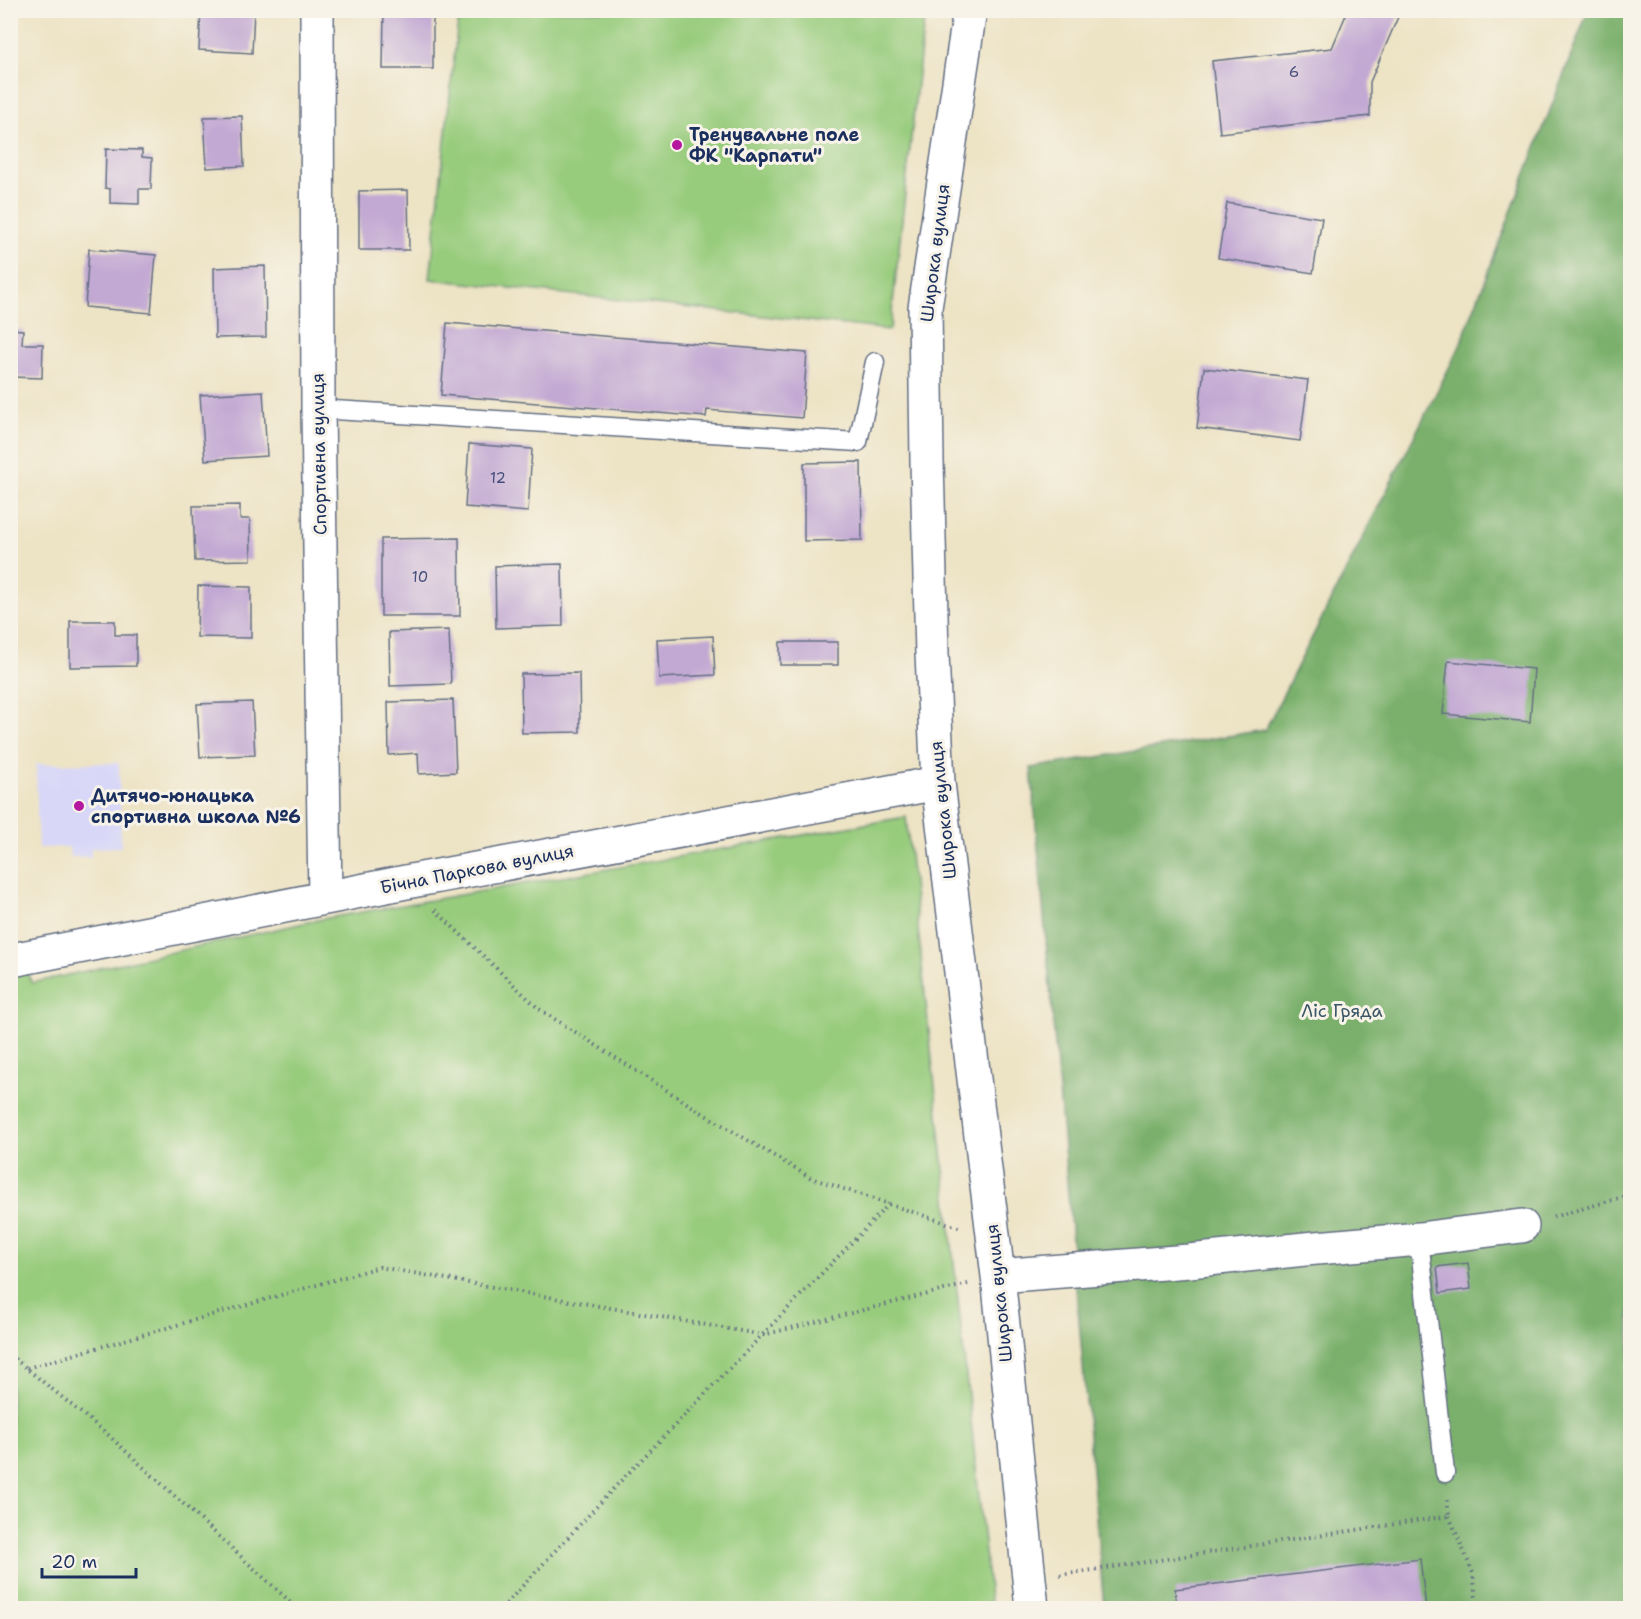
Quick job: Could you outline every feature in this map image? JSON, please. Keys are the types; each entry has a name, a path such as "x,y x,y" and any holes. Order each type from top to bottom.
{"street":[{"name":"Спортивна вулиця","path":"317,10 318,409 325,898"},
{"name":"Широка вулиця","path":"970,10 925,308 932,654 938,783 998,1276 1032,1608"},
{"name":"Бічна Паркова вулиця","path":"18,959 406,882 938,783"},
{"path":"998,1276 1189,1261 1419,1239 1522,1226"}],"lane":[{"path":"318,409 858,442 875,362"},
{"path":"1419,1239 1444,1473"}],"path":[{"path":"406,882 539,1009 704,1114 811,1178 993,1239"},
{"path":"1522,1226 1630,1195"},
{"path":"502,1608 614,1488 889,1204"},
{"path":"27,1368 379,1267 763,1335 998,1276"},
{"path":"10,1355 106,1433 297,1608"},
{"path":"1444,1473 1449,1516 1473,1573 1477,1608"},
{"path":"1057,1575 1449,1516"}],"shaded area":[{"name":"Дитячо-юнацька спортивна школа №6","path":"119,763 121,847 91,848 91,857 70,857 69,847 38,848 36,764"}],"green space":[{"name":"Тренувальне поле ФК \"Карпати\"","path":"459,11 925,11 890,330 430,279"},
{"name":"Ліс Гряда","path":"1588,11 1630,11 1630,1608 1104,1608 1031,768 1265,730 1459,348"},
{"path":"906,817 991,1608 11,1608 10,940 32,983 322,919"}],"building":[{"path":"201,10 254,10 252,53 199,50"},
{"path":"384,10 433,11 433,69 383,69"},
{"path":"1348,10 1401,10 1370,82 1370,116 1220,133 1212,61 1332,48"},
{"path":"242,116 244,166 207,168 204,117"},
{"path":"106,149 142,150 142,157 152,158 151,189 139,189 139,204 110,203 110,189 105,188"},
{"path":"408,190 409,250 359,250 359,191"},
{"path":"1227,203 1322,218 1313,273 1218,258"},
{"path":"89,249 156,255 151,313 85,307"},
{"path":"265,266 266,337 215,338 214,268"},
{"path":"447,323 807,353 802,418 707,410 706,417 441,395"},
{"path":"10,329 23,330 22,344 43,344 42,378 10,377"},
{"path":"1204,368 1308,380 1300,441 1197,428"},
{"path":"263,391 267,456 205,460 200,395"},
{"path":"469,444 532,449 528,512 465,507"},
{"path":"861,462 862,540 804,541 804,463"},
{"path":"240,505 240,519 250,519 251,560 195,561 193,506"},
{"path":"459,538 460,616 381,616 381,539"},
{"path":"562,564 563,626 496,628 495,566"},
{"path":"198,586 251,587 251,638 197,637"},
{"path":"70,621 115,621 115,635 136,635 136,666 70,667"},
{"path":"449,630 451,684 390,686 389,632"},
{"path":"713,636 715,675 659,678 657,639"},
{"path":"780,642 838,642 838,665 780,665"},
{"path":"1448,661 1534,669 1530,722 1443,714"},
{"path":"579,673 580,732 522,733 521,674"},
{"path":"453,700 456,772 419,774 418,753 389,755 388,702"},
{"path":"252,702 255,755 200,757 197,704"},
{"path":"1468,1263 1471,1289 1440,1293 1437,1267"},
{"path":"1420,1559 1426,1608 1177,1608 1175,1589"}],"place":[{"name":"Тренувальне поле ФК \"Карпати\"","path":"677,145"},
{"name":"Дитячо-юнацька спортивна школа №6","path":"79,806"}]}
